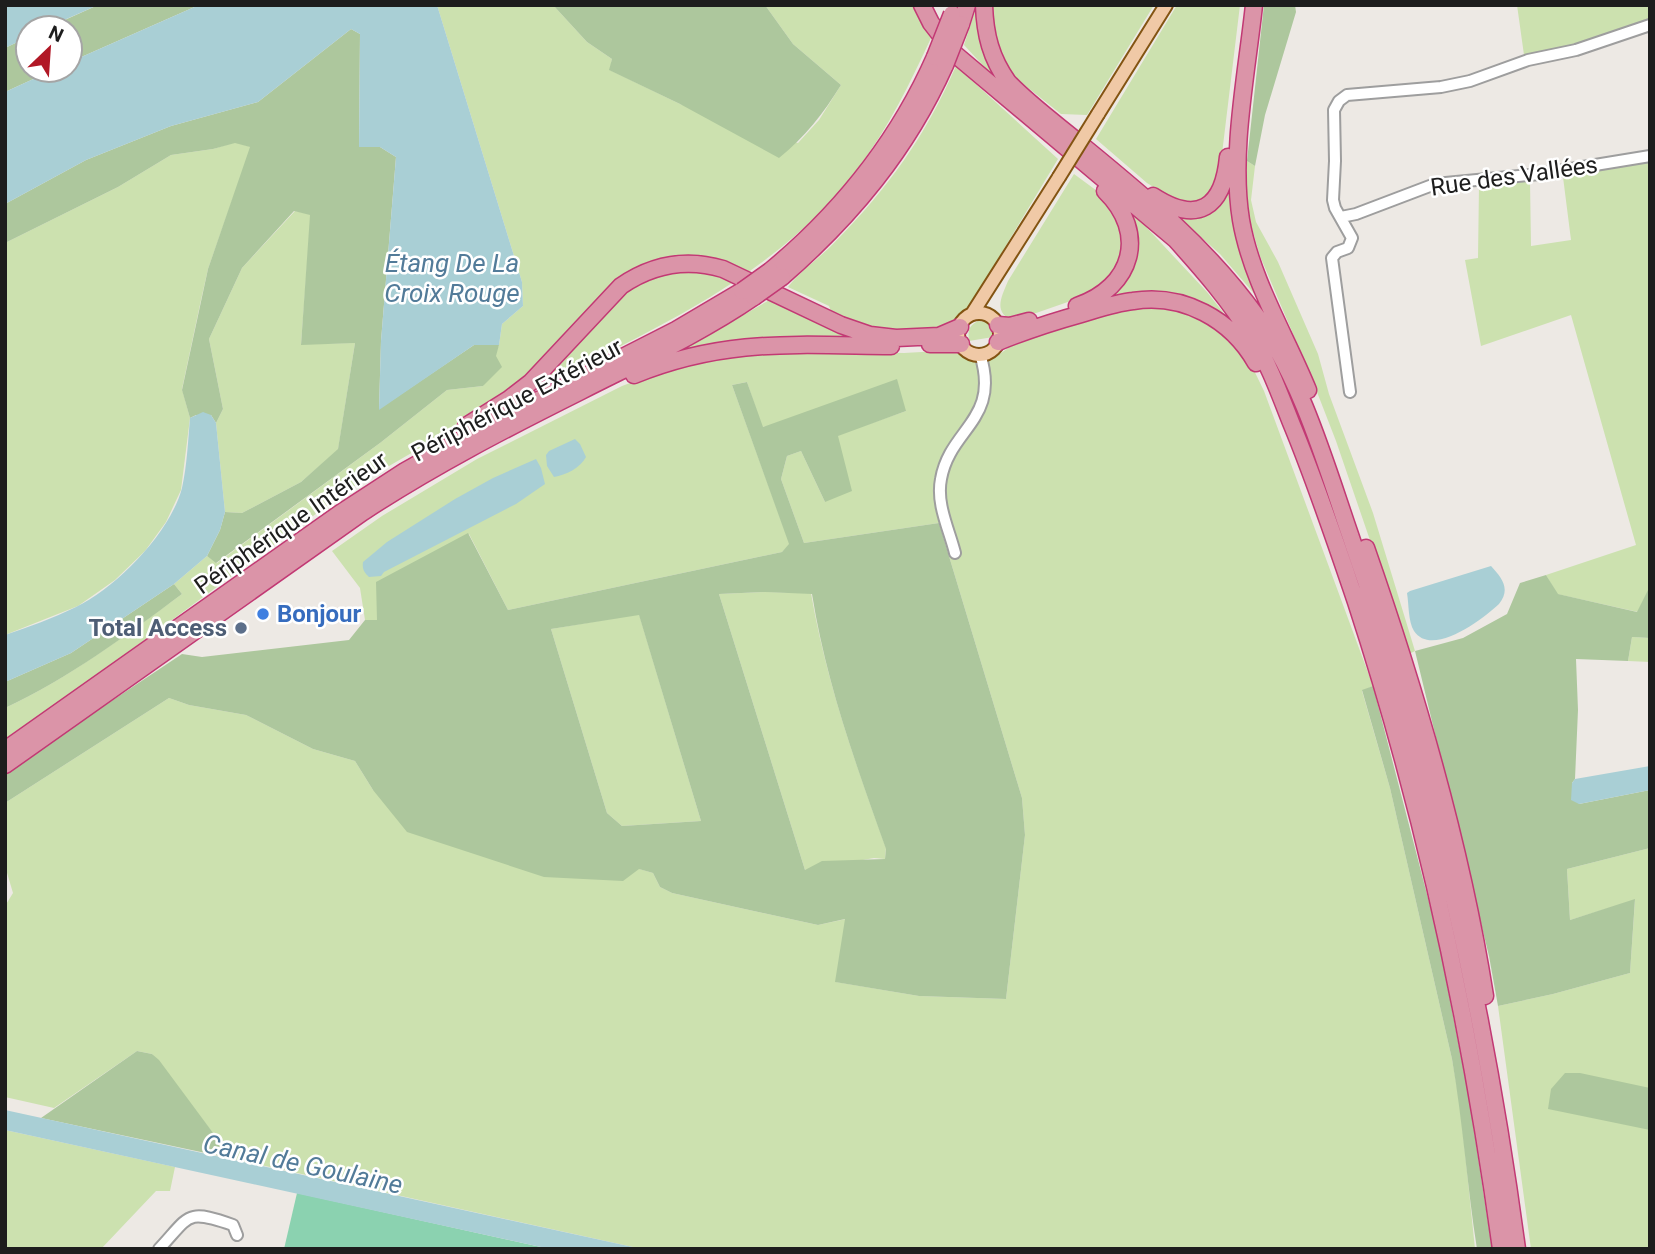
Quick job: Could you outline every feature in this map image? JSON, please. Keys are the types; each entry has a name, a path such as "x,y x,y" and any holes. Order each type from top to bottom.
{"highway":[{"path":"922,5 931,23 956,55 1147,199 1210,257 1259,320 1295,386 1328,469 1356,552 1420,764 1467,958 1505,1161 1517,1249"},
{"path":"956,14 967,5"},
{"path":"984,5 988,44 1002,74 1063,137 1175,240 1200,267 1253,338 1278,388 1309,467 1361,618 1414,799 1459,993 1484,1131 1501,1249"},
{"path":"1063,137 1169,205 1195,211 1209,204 1221,191 1227,175 1245,5"},
{"path":"1254,5 1237,164 1241,220 1251,259 1306,387 1351,503 1419,712 1477,944 1508,1149 1505,1161"},
{"name":"Périphérique Intérieur","path":"5,750 340,514 428,457 748,294 827,236 875,183 910,132 940,61 956,14"},
{"path":"993,320 1019,325 1091,301 1107,291 1126,262 1130,231 1123,212 1063,137"},
{"path":"428,457 437,445 531,382 621,286 639,274 660,266 685,262 723,269 841,325 870,335 896,338 939,335 960,327"},
{"name":"Périphérique Extérieur","path":"5,765 392,494 459,454 698,332 748,294"},
{"path":"998,342 1029,329 1118,303 1148,299 1186,305 1213,317 1235,334 1253,358 1279,409 1289,418"},
{"path":"564,400 577,401 646,370 727,348 779,345 961,344"}],"main road":[{"path":"997,277 993,320 998,342 991,351 980,354 969,352 961,344 960,327 997,277 1166,5"},
{"path":"972,314 993,320"}],"street":[{"path":"1350,392 1332,258 1351,243 1349,231 1333,200 1333,121 1334,110 1342,99 1356,94 1441,87 1470,81 1528,60 1576,50 1650,25"},
{"name":"Rue des Vallées","path":"1340,217 1356,214 1435,184 1540,174 1650,156"},
{"path":"955,553 941,504 940,481 950,452 972,424 982,405 985,383 980,354"},
{"path":"159,1249 179,1224 189,1217 201,1216 233,1225 237,1235"}],"green space":[{"path":"98,5 199,5 84,56 84,14 78,14"},
{"path":"437,5 553,5 587,42 612,59 610,70 680,104 798,143 819,120 841,85 793,44 765,5 914,5 931,38 889,122 858,168 826,206 790,240 752,270 668,321 537,388 526,379 491,407 351,488 107,668 5,739 5,708 74,670 182,594 174,584 207,556 217,563 447,390 483,386 499,345 502,324 523,306 522,282"},
{"path":"553,5 765,5 793,44 841,85 813,125 779,158 680,104 609,70 612,59 587,42"},
{"path":"977,5 983,51 1004,88 964,45"},
{"path":"991,5 1154,5 1087,115 1061,114 1012,75 996,40"},
{"path":"1177,5 1240,5 1221,162 1231,184 1261,296 1257,297 1220,254 1176,215 1178,202 1147,183 1096,139"},
{"path":"1264,5 1295,5 1296,12 1265,115 1255,166 1247,161"},
{"path":"1517,5 1650,5 1650,20 1574,46 1524,55"},
{"path":"351,29 360,34 359,147 380,147 396,157 381,341 379,409 474,345 499,345 496,356 502,367 483,386 447,390 380,443 216,563 207,556 220,530 225,512 242,513 301,482 338,449 355,343 301,345 310,215 294,211 242,268 209,339 223,409 216,423 211,415 196,415 190,418 182,390 208,269 250,147 235,143 171,155 118,187 5,243 5,204 86,160 171,126 258,102"},
{"path":"14,44 14,84 22,84 5,92 5,48"},
{"path":"956,66 1058,159 972,302 956,321 941,328 881,332 833,316 829,306 788,287 854,222 889,181 932,116"},
{"path":"235,142 251,147 208,269 182,389 190,418 181,490 166,522 145,551 115,580 78,606 5,635 5,243 118,187 171,155 213,149"},
{"path":"1247,161 1255,166 1251,200 1256,222 1278,262 1318,354 1329,394 1373,513 1415,651 1409,654 1336,441 1260,256 1247,211"},
{"path":"1650,162 1650,589 1638,612 1557,594 1546,575 1636,545 1571,315 1481,346 1465,260 1478,258 1479,186 1530,181 1531,246 1571,240 1563,177"},
{"path":"1074,174 1108,199 1119,213 1134,214 1207,292 1230,321 1264,391 1373,686 1362,691 1390,788 1452,1059 1460,1104 1475,1249 642,1249 229,1158 222,1145 152,1054 137,1051 54,1108 5,1097 5,906 13,893 5,866 5,803 169,698 189,705 246,715 313,749 355,761 373,790 653,873 660,887 672,893 818,925 846,919 836,982 919,996 1006,999 1025,835 1022,798 939,523 804,543 781,479 787,456 801,451 825,502 838,435 906,411 762,427 747,382 732,385 790,545 782,552 508,610 469,534 378,620 365,620 360,588 332,551 382,516 477,459 622,386 654,374 723,355 957,350 974,360 993,359 1015,343 1093,318 1085,296 1013,321 1003,313 1000,304 1008,281"},
{"path":"295,211 311,214 301,344 355,343 338,450 301,482 242,513 225,512 216,423 223,409 209,339 242,268"},
{"path":"773,298 857,337 855,341 731,341 677,353"},
{"path":"978,321 989,323 993,337 969,341 969,329"},
{"path":"897,379 906,411 838,436 852,491 825,502 801,451 787,456 781,479 804,543 939,523 1022,798 1025,835 1006,999 919,996 835,982 845,919 818,925 672,893 660,887 653,873 639,869 623,881 544,877 407,832 373,790 355,761 313,749 246,715 189,705 169,698 5,803 5,772 182,654 202,657 349,640 365,620 377,620 376,582 468,533 508,610 782,552 789,544 732,385 747,382 763,427","holes":["719,594 812,594 825,659 853,755 886,849 885,859 822,861 805,870","639,615 701,821 622,826 607,813 551,629"]},
{"path":"1546,575 1558,594 1637,612 1650,589 1650,638 1632,637 1628,661 1576,659 1578,710 1575,779 1572,783 1579,804 1650,790 1650,848 1567,869 1570,920 1635,899 1630,973 1498,1006 1489,956 1415,651 1463,638 1507,614 1520,583"},
{"path":"174,584 182,594 140,625 74,670 5,708 5,682 71,653"},
{"path":"811,593 833,690 886,848 885,859 874,858 805,870 719,594"},
{"path":"639,614 701,821 622,826 607,813 551,629"},
{"path":"1632,637 1650,638 1650,662 1628,661"},
{"path":"1373,686 1437,933 1469,1098 1492,1249 1477,1249 1452,1059 1390,788 1362,690"},
{"path":"1650,848 1650,1249 1531,1249 1498,1006 1630,973 1635,900 1570,920 1567,869"},
{"path":"137,1051 152,1054 159,1060 229,1158 41,1118"},
{"path":"1565,1073 1580,1073 1650,1088 1650,1130 1548,1109 1551,1089"},
{"path":"5,1130 175,1167 170,1191 156,1191 101,1249 5,1249"},
{"path":"297,1193 550,1249 284,1249"}],"water":[{"path":"5,5 98,5 78,14 14,14 14,44 5,48"},
{"name":"Étang De La Croix Rouge","path":"199,5 437,5 522,282 523,306 502,324 499,345 474,345 379,410 381,341 396,157 380,147 359,147 360,34 351,29 258,102 171,126 86,160 5,204 5,92 22,84 84,84 84,56"},
{"path":"203,412 211,415 216,423 225,512 220,530 207,556 174,584 71,653 5,682 5,635 59,615 92,598 124,572 154,540 176,505 182,488 190,418"},
{"path":"575,439 586,457 572,470 554,477 547,466 546,455"},
{"path":"536,459 545,484 516,504 384,572 381,576 369,577 365,572 363,562 387,542 455,499"},
{"path":"1491,566 1502,579 1505,589 1503,599 1491,611 1470,626 1445,638 1422,638 1414,631 1407,593"},
{"path":"1650,766 1650,790 1579,804 1571,800 1572,783 1575,779"},
{"path":"5,1110 642,1249 550,1249 5,1130"}],"place":[{"name":"Bonjour","path":"263,614"},
{"name":"Total Access","path":"241,628"}],"water label":[{"name":"Canal de Goulaine","path":"303,1164"}]}
